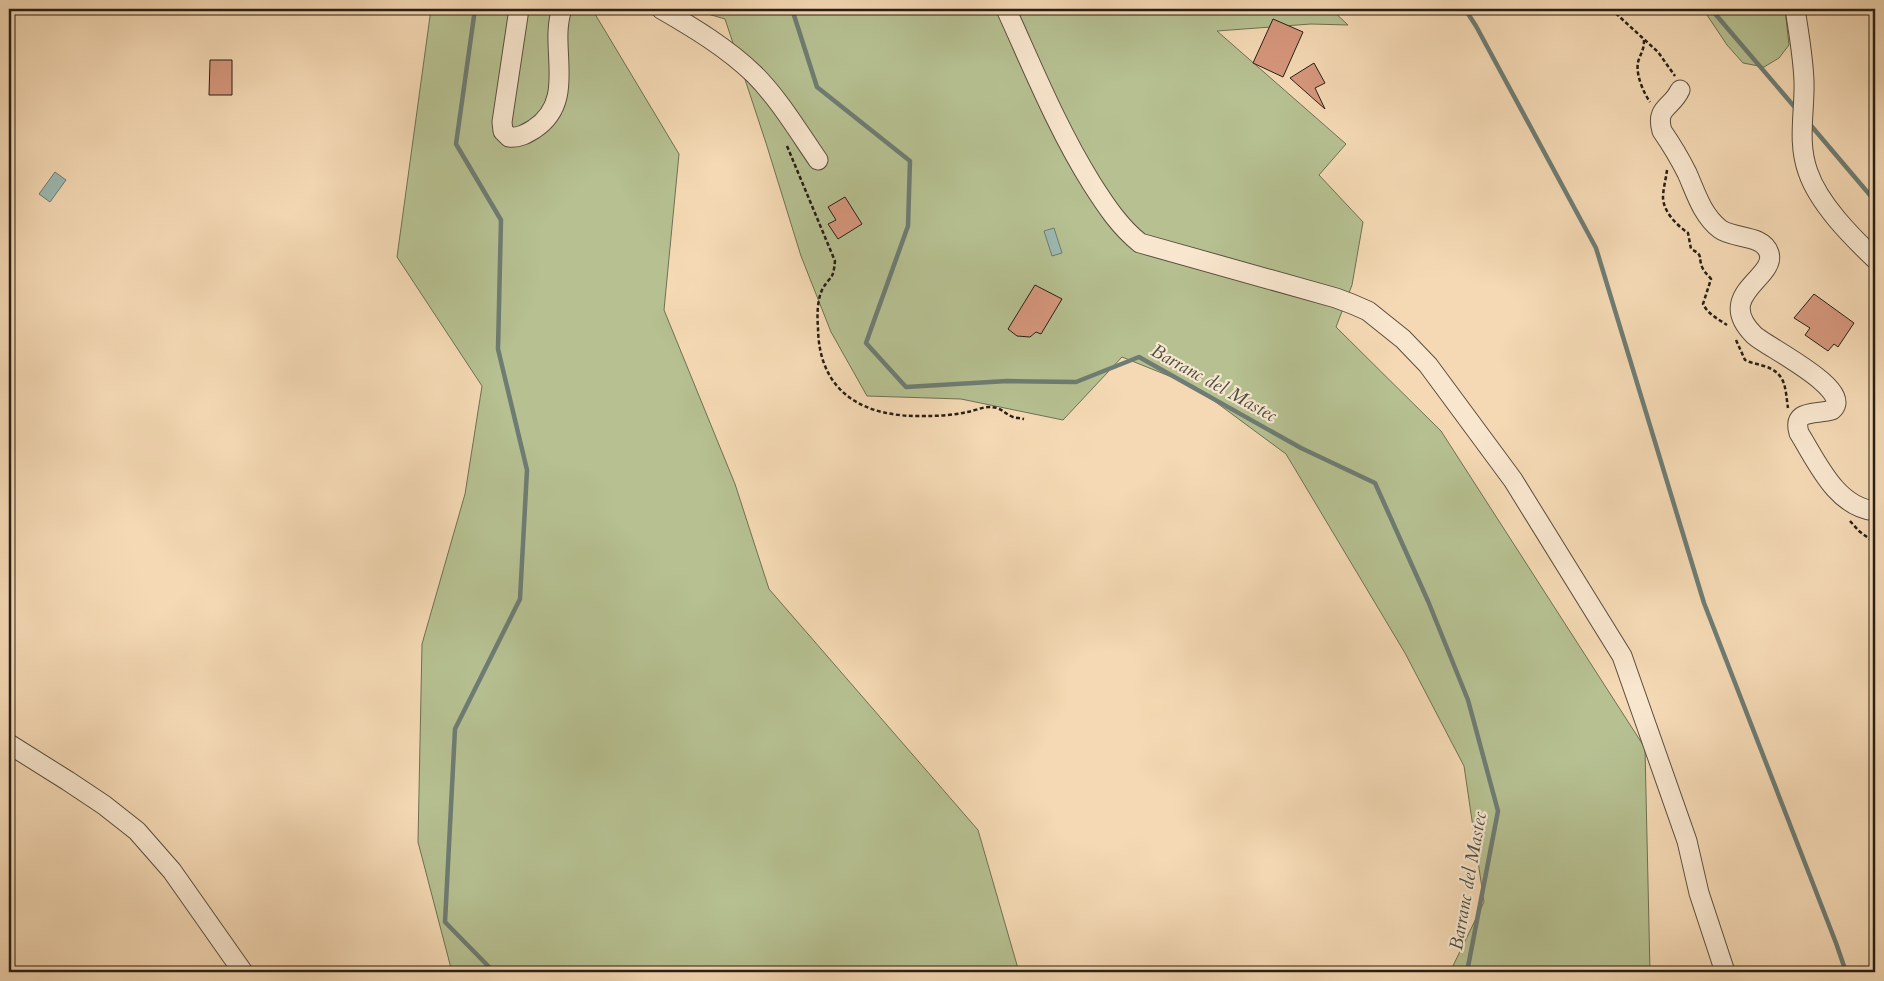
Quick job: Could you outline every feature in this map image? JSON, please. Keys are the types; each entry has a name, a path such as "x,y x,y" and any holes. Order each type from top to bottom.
{"street":[{"path":"519,9 502,122 504,131 509,137 518,138 540,125 550,115 556,102 560,83 558,20 562,9"},
{"path":"661,9 696,29 755,75 794,125 818,160"},
{"path":"1006,9 1071,150 1104,202 1126,232 1140,243 1336,298 1368,311 1403,340 1428,365 1468,418 1513,480 1622,656 1687,841 1699,893 1725,972"},
{"path":"1795,9 1804,82 1803,154 1808,172 1814,189 1854,238 1875,259"},
{"path":"1680,90 1677,97 1660,115 1662,131 1679,159 1702,208 1711,221 1730,235 1758,242 1769,252 1770,260 1767,266 1743,296 1740,304 1743,319 1756,337 1796,362 1820,380 1835,396 1837,401 1836,407 1832,410 1801,416 1797,423 1799,433 1830,484 1850,502 1875,511"},
{"path":"9,744 75,786 137,831 172,871 243,972"}],"path":[{"path":"1611,9 1667,62 1678,82 1680,90"},
{"path":"1644,40 1644,50 1638,60 1639,76 1648,99 1660,115"},
{"path":"794,125 786,134 786,144 835,261 834,275 823,288 818,304 818,328 819,349 828,373 841,392 860,406 889,414 924,416 966,412 987,407 1000,408 1012,417 1024,419"},
{"path":"1667,164 1663,198 1665,206 1678,227 1688,232 1691,249 1701,256 1702,266 1710,279 1703,304 1705,308 1732,331"},
{"path":"1734,337 1745,360 1771,368 1781,378 1786,386 1790,416 1797,423"}],"green space":[{"path":"431,9 592,9 679,154 664,310 735,484 769,589 978,830 1019,972 452,972 418,842 422,644 465,494 482,386 397,257"},
{"path":"691,9 1173,9 1209,13 1216,9 1331,9 1348,25 1311,24 1217,31 1346,144 1319,175 1363,222 1352,285 1336,327 1441,431 1645,748 1650,972 1450,972 1484,902 1464,766 1405,653 1286,454 1194,386 1122,357 1063,420 961,399 867,396 831,332 801,256 725,19"},
{"path":"1703,9 1785,9 1789,45 1779,58 1764,67 1743,63 1727,45"}],"water":[{"path":"55,172 66,180 50,202 39,194"},
{"path":"1054,228 1062,253 1052,256 1044,231"}],"building":[{"path":"1273,19 1303,32 1283,77 1253,63"},
{"path":"210,60 232,60 232,95 209,95"},
{"path":"1314,63 1325,83 1315,88 1325,109 1290,78"},
{"path":"845,197 862,224 838,239 828,224 836,220 828,207"},
{"path":"1035,285 1062,299 1041,334 1036,332 1030,337 1017,336 1008,329"},
{"path":"1814,294 1854,323 1838,347 1834,344 1828,351 1805,335 1810,328 1794,318"}],"waterway":[{"path":"475,9 456,144 501,220 498,349 527,470 520,599 455,729 445,922 494,972"},
{"name":"Barranc del Mastec","path":"792,9 817,87 910,161 908,226 866,343 906,387 1007,381 1076,382 1139,357 1301,448 1375,483 1428,601 1468,700 1498,811 1467,972"},
{"path":"1465,9 1596,248 1704,603 1846,972"},
{"path":"1711,9 1798,111"},
{"path":"1808,122 1875,201"}]}
